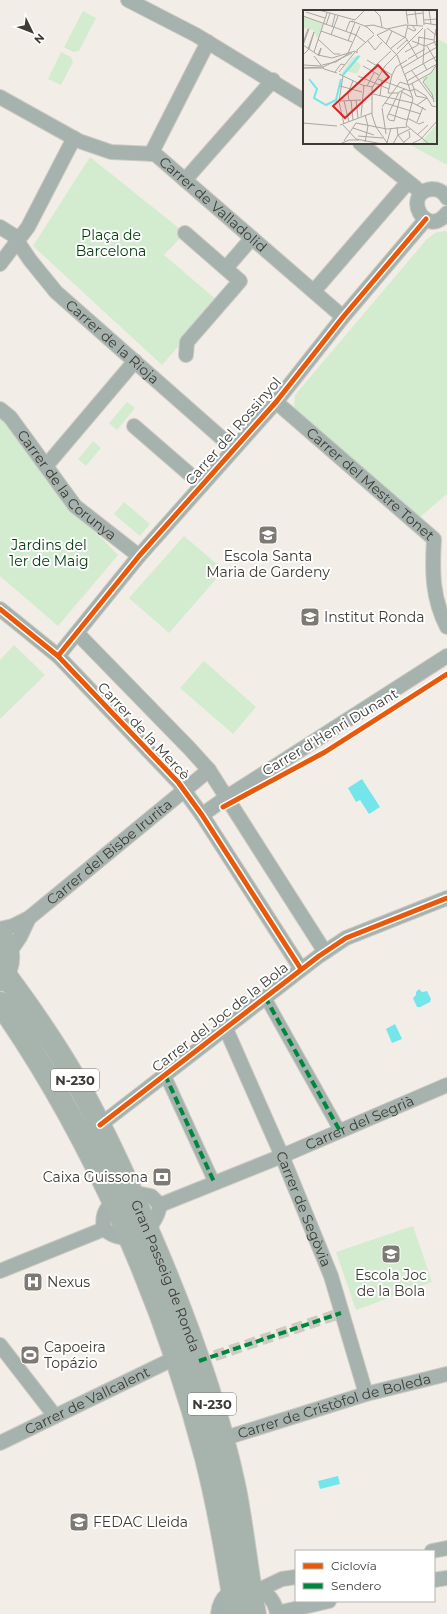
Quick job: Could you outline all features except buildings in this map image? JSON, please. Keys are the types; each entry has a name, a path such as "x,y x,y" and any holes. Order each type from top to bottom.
{"main road":[{"name":"Gran Passeig de Ronda","path":"3,962 29,1008 77,1084 100,1125 123,1198 138,1234 149,1282 187,1393 206,1458 216,1502 248,1588 255,1614"},
{"name":"Gran Passeig de Ronda","path":"0,1004 123,1198"},
{"name":"Gran Passeig de Ronda","path":"138,1234 167,1276 199,1361 235,1489 248,1588 236,1614"}],"street":[{"path":"128,0 208,42 273,80 303,100"},
{"path":"150,154 208,42"},
{"path":"185,180 273,80"},
{"name":"Carrer de Valladolid","path":"0,97 74,138 111,152 155,154 343,317"},
{"path":"0,264 28,227 74,138"},
{"path":"361,144 422,193"},
{"path":"314,291 408,182"},
{"path":"447,198 441,191 427,190 422,193 417,201 417,206 421,216 426,219 439,220 447,213"},
{"name":"Carrer del Rossinyol","path":"58,656 139,556 276,402 343,317 426,219"},
{"name":"Carrer de la Rioja","path":"0,227 13,235 56,292 234,449"},
{"path":"185,233 240,281 186,342 186,355"},
{"path":"226,268 252,238"},
{"path":"46,466 135,361"},
{"name":"Carrer del Mestre Tonet","path":"276,402 434,539 432,570 435,596 440,615 447,627"},
{"name":"Carrer de la Corunya","path":"0,409 10,417 75,506 139,556"},
{"path":"134,426 202,486"},
{"name":"Carrer de la Mercè","path":"0,609 58,656 184,790 202,815 301,969"},
{"name":"Carrer de la Mercè","path":"77,633 209,770 325,952"},
{"name":"Carrer d'Henri Dunant","path":"227,797 447,656"},
{"name":"Carrer del Bisbe Irurita","path":"0,929 13,926 29,918 209,770"},
{"path":"202,815 227,797"},
{"name":"Carrer del Joc de la Bola","path":"100,1125 226,1029 301,969 346,938 447,898"},
{"name":"Carrer del Bisbe Irurita","path":"3,962 20,937 29,918"},
{"path":"265,998 340,1131"},
{"name":"Carrer de Segòvia","path":"226,1029 282,1156 331,1276 366,1394"},
{"path":"165,1075 215,1184"},
{"name":"Carrer del Segrià","path":"160,1205 282,1156 447,1085"},
{"path":"147,1195 156,1199 160,1205 156,1220 138,1234 117,1237 104,1229 102,1220 106,1210 123,1198 147,1195"},
{"path":"0,1271 104,1229"},
{"path":"0,1345 54,1416"},
{"name":"Carrer de Vallcalent","path":"0,1443 175,1358"},
{"name":"Carrer de Cristòfol de Boleda","path":"222,1439 366,1394 447,1374"},
{"path":"435,1550 447,1548"},
{"path":"218,1614 219,1606 225,1597 248,1588 295,1577"},
{"path":"435,1580 447,1578"},
{"path":"248,1588 269,1595 278,1613 326,1602"}],"green space":[{"path":"83,11 96,18 79,51 73,52 64,47"},
{"path":"437,39 447,44 447,165 409,144 437,144"},
{"path":"61,52 71,57 73,62 61,85 48,79"},
{"name":"Plaça de Barcelona","path":"90,157 185,233 164,255 218,301 162,365 33,246"},
{"path":"447,231 447,494 420,517 298,413 294,407 295,395 427,239 435,233"},
{"path":"127,402 135,408 117,430 109,423"},
{"name":"Jardins del 1er de Maig","path":"0,417 12,426 68,504 118,555 58,626 0,576"},
{"path":"93,441 101,448 86,466 78,459"},
{"path":"124,502 150,524 140,536 114,514"},
{"path":"184,536 224,570 169,633 129,598"},
{"path":"14,645 45,675 0,719 0,660"},
{"path":"204,661 256,707 233,734 180,688"},
{"path":"413,1226 432,1282 356,1310 336,1252"}],"water":[{"path":"362,779 380,807 369,814 360,800 356,802 348,788"},
{"path":"419,989 422,992 427,991 431,999 430,1002 417,1007 413,998"},
{"path":"395,1024 402,1039 392,1043 386,1029"},
{"path":"338,1476 340,1484 320,1489 318,1481"}],"tunnel":[{"path":"199,1361 341,1313"}],"marked path":[{"path":"265,997 340,1131"},
{"path":"165,1075 215,1184"},
{"path":"199,1361 341,1313"}],"cycle path":[{"path":"58,656 139,556 276,402 343,317 426,219"},
{"path":"0,609 58,656 178,782 202,815 301,969"},
{"path":"223,807 325,752 447,674"},
{"path":"100,1125 319,956 346,938 447,898"}],"place":[{"name":"Escola Santa Maria de Gardeny","path":"268,535"},
{"name":"Institut Ronda","path":"310,617"},
{"name":"Caixa Guissona","path":"162,1177"},
{"name":"Escola Joc de la Bola","path":"391,1254"},
{"name":"Nexus","path":"33,1282"},
{"name":"Capoeira Topázio","path":"30,1355"},
{"name":"FEDAC Lleida","path":"79,1522"}]}
